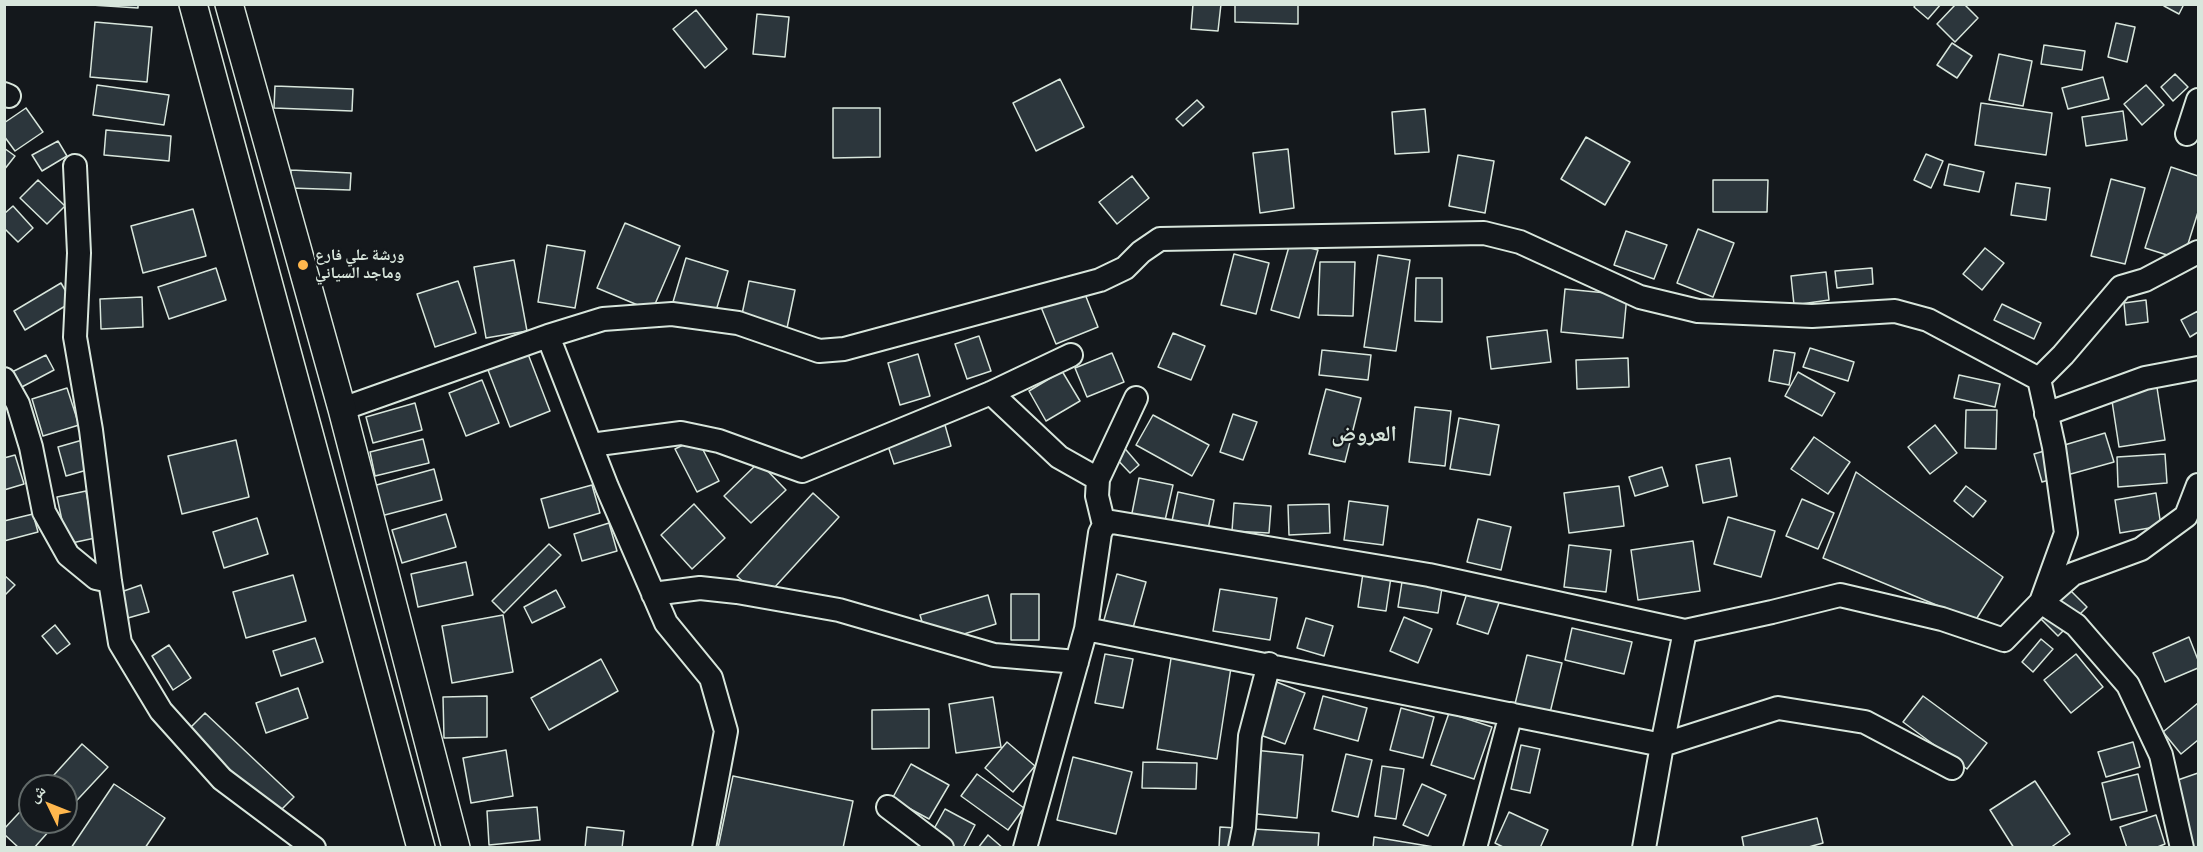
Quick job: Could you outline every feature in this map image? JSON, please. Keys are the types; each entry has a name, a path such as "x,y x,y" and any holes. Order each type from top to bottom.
{"main road":[{"path":"193,4 421,848"},
{"path":"229,4 342,410 456,848"},
{"path":"244,191 278,180"}],"street":[{"path":"2187,134 2199,100"},
{"path":"75,166 79,253 75,338 91,430 120,643 161,711 222,779 314,848"},
{"path":"342,410 548,336 603,319 672,314 738,323 819,351 844,349 1100,280 1125,268 1141,252 1160,239 1484,233 1520,242 1640,297 1698,311 1812,316 1895,311 1928,320 2039,379"},
{"path":"2039,379 2064,355 2121,287 2145,280 2199,252"},
{"path":"548,336 666,623 711,678 726,730 704,848"},
{"path":"591,445 681,433 719,441 802,471 991,393 1071,355"},
{"path":"2046,414 2145,378 2199,368"},
{"path":"4,379 21,415 31,447 44,512 68,555 96,578 110,581"},
{"path":"2039,379 2054,447 2066,533 2041,602"},
{"path":"991,393 1059,457 1098,479"},
{"path":"1025,848 1086,628 1100,533 1104,525 1097,496 1098,479 1136,398"},
{"path":"1104,525 1112,522 1429,575 1685,631 1840,595 1942,619 2004,640 2041,602 2073,574 2141,549 2186,516 2199,485"},
{"path":"653,594 700,588 737,592 839,610 994,655 1077,662"},
{"path":"2041,602 2076,625 2128,685 2161,755 2182,848"},
{"path":"1086,628 1662,745 1778,708 1865,722 1952,768"},
{"path":"1644,848 1685,631"},
{"path":"1240,848 1244,828 1250,735 1269,664"},
{"path":"1475,848 1511,714"},
{"path":"888,807 942,848"}],"building":[{"path":"76,4 138,4 138,8"},
{"path":"1193,4 1221,4 1218,31 1191,29"},
{"path":"1235,4 1298,4 1298,24 1235,22"},
{"path":"1916,4 1941,4 1928,19 1914,7"},
{"path":"1956,4 1964,4 1978,18 1955,42 1937,24"},
{"path":"2165,4 2184,4 2179,14 2164,6"},
{"path":"696,10 727,49 705,68 673,29"},
{"path":"757,14 789,17 785,57 753,54"},
{"path":"95,22 152,27 147,82 90,77"},
{"path":"2116,23 2135,27 2127,62 2108,57"},
{"path":"1952,43 1972,56 1957,78 1937,65"},
{"path":"2044,45 2085,51 2082,70 2041,64"},
{"path":"1999,54 2032,61 2023,106 1989,100"},
{"path":"2175,74 2188,87 2173,101 2161,87"},
{"path":"2103,77 2109,99 2068,109 2062,88"},
{"path":"1060,79 1084,127 1036,151 1013,103"},
{"path":"97,85 169,95 164,125 93,115"},
{"path":"2146,85 2164,105 2142,125 2124,104"},
{"path":"275,86 353,89 352,111 274,108"},
{"path":"1197,100 1204,107 1183,126 1176,119"},
{"path":"1981,103 2052,113 2046,155 1975,145"},
{"path":"26,108 43,132 15,151 4,136 4,123"},
{"path":"833,108 880,108 880,157 833,158"},
{"path":"1425,109 1429,152 1395,154 1392,112"},
{"path":"2123,111 2127,140 2086,146 2082,117"},
{"path":"106,130 171,136 169,161 104,155"},
{"path":"1586,137 1630,162 1605,205 1561,179"},
{"path":"58,141 67,156 42,171 32,155"},
{"path":"4,148 15,156 4,170"},
{"path":"1288,149 1294,208 1260,213 1253,153"},
{"path":"1926,154 1943,161 1931,188 1914,180"},
{"path":"1458,155 1494,161 1485,213 1449,206"},
{"path":"1949,164 1984,172 1979,192 1944,185"},
{"path":"2171,167 2198,176 2198,212 2183,260 2145,248"},
{"path":"291,170 351,173 350,190 290,188"},
{"path":"1132,176 1149,198 1117,224 1099,202"},
{"path":"2111,179 2145,188 2125,264 2091,256"},
{"path":"38,180 65,206 47,224 20,198"},
{"path":"1713,180 1768,180 1767,212 1713,212"},
{"path":"2016,183 2050,188 2046,220 2011,215"},
{"path":"13,206 33,228 18,242 4,228 4,214"},
{"path":"193,209 206,256 143,273 131,226"},
{"path":"625,223 680,246 652,311 597,288"},
{"path":"1698,229 1734,243 1713,297 1677,283"},
{"path":"1626,231 1667,245 1654,279 1614,265"},
{"path":"1290,243 1318,250 1299,318 1271,310"},
{"path":"547,245 585,251 575,308 538,302"},
{"path":"1985,248 2004,263 1982,290 1963,274"},
{"path":"1234,254 1269,263 1256,314 1221,305"},
{"path":"1378,255 1410,260 1396,351 1364,347"},
{"path":"686,258 728,271 715,314 673,302"},
{"path":"514,260 527,331 486,338 474,267"},
{"path":"1320,262 1355,262 1353,316 1318,315"},
{"path":"216,268 226,300 169,319 158,287"},
{"path":"1872,268 1873,284 1837,288 1835,271"},
{"path":"1826,272 1829,300 1794,305 1791,276"},
{"path":"1416,278 1442,278 1442,322 1415,321"},
{"path":"458,281 476,333 435,347 417,294"},
{"path":"749,281 795,290 787,328 741,319"},
{"path":"61,283 72,302 25,330 14,311"},
{"path":"1083,289 1098,327 1056,344 1041,307"},
{"path":"1565,289 1627,295 1623,338 1561,332"},
{"path":"142,297 143,327 101,329 100,299"},
{"path":"2146,300 2148,322 2126,325 2124,303"},
{"path":"2002,304 2041,323 2034,339 1994,320"},
{"path":"2198,311 2198,332 2190,337 2181,320"},
{"path":"1547,330 1551,362 1491,369 1487,337"},
{"path":"1173,333 1205,346 1191,380 1158,367"},
{"path":"979,336 991,371 967,379 955,344"},
{"path":"1810,348 1854,362 1848,381 1803,367"},
{"path":"1322,350 1371,355 1368,380 1319,375"},
{"path":"1774,350 1795,353 1789,385 1769,381"},
{"path":"1112,353 1124,382 1087,397 1075,368"},
{"path":"528,354 550,411 510,427 488,370"},
{"path":"918,354 930,396 900,405 888,363"},
{"path":"46,355 54,370 18,389 10,373"},
{"path":"1628,358 1629,387 1577,389 1576,360"},
{"path":"1062,371 1080,401 1046,421 1029,391"},
{"path":"1798,372 1835,393 1822,416 1785,396"},
{"path":"1959,375 2000,384 1995,407 1954,398"},
{"path":"482,380 499,423 466,436 449,393"},
{"path":"2156,381 2165,440 2119,447 2110,388"},
{"path":"67,388 79,425 43,436 32,399"},
{"path":"1326,389 1361,398 1345,462 1309,454"},
{"path":"415,403 422,430 373,443 366,417"},
{"path":"1415,407 1451,411 1445,466 1409,462"},
{"path":"1966,410 1997,410 1996,449 1965,448"},
{"path":"1233,414 1257,422 1243,460 1220,452"},
{"path":"1153,415 1209,445 1192,476 1136,445"},
{"path":"1459,418 1499,425 1490,475 1450,469"},
{"path":"945,425 951,446 894,464 887,443"},
{"path":"1935,425 1957,453 1930,474 1908,447"},
{"path":"2105,433 2114,462 2042,482 2034,454"},
{"path":"1814,437 1850,462 1828,494 1791,469"},
{"path":"697,438 719,481 697,492 675,449"},
{"path":"86,439 94,468 66,476 58,447"},
{"path":"423,439 429,463 375,476 370,452"},
{"path":"236,440 249,497 182,514 168,456"},
{"path":"1121,444 1139,465 1130,473 1111,453"},
{"path":"2165,454 2167,483 2118,487 2117,457"},
{"path":"15,455 24,484 4,490 4,458"},
{"path":"1730,458 1737,496 1703,503 1696,465"},
{"path":"759,462 786,490 751,523 724,496"},
{"path":"1662,467 1668,486 1635,496 1629,477"},
{"path":"434,469 442,500 381,516 373,486"},
{"path":"1856,472 2003,577 1975,621 1823,558"},
{"path":"1139,478 1173,485 1164,525 1131,518"},
{"path":"592,485 600,513 549,528 541,499"},
{"path":"1619,486 1624,526 1569,533 1564,493"},
{"path":"1966,486 1986,501 1973,517 1954,501"},
{"path":"86,491 95,538 67,544 57,497"},
{"path":"1178,492 1214,500 1208,529 1172,521"},
{"path":"813,493 839,517 763,600 737,576"},
{"path":"2156,493 2161,526 2120,533 2115,500"},
{"path":"1802,499 1834,513 1818,549 1786,536"},
{"path":"1349,501 1388,506 1383,545 1344,540"},
{"path":"1234,503 1271,506 1269,533 1232,531"},
{"path":"694,504 725,538 692,569 661,535"},
{"path":"1329,504 1330,533 1289,535 1288,505"},
{"path":"33,514 38,532 4,541 4,521"},
{"path":"446,514 456,547 402,563 392,530"},
{"path":"1728,517 1775,531 1761,577 1714,564"},
{"path":"257,518 268,554 224,568 213,532"},
{"path":"1478,519 1511,527 1501,570 1467,562"},
{"path":"609,523 617,551 582,561 574,534"},
{"path":"1693,541 1700,591 1638,600 1631,550"},
{"path":"549,544 561,555 504,613 492,601"},
{"path":"1569,545 1611,550 1606,592 1564,587"},
{"path":"466,562 473,595 418,607 411,574"},
{"path":"1363,573 1391,577 1386,611 1358,607"},
{"path":"1117,574 1146,582 1131,635 1102,627"},
{"path":"4,575 15,585 4,596"},
{"path":"293,575 306,621 246,638 233,592"},
{"path":"1402,582 1442,588 1438,613 1398,607"},
{"path":"141,585 149,612 128,618 121,592"},
{"path":"2068,588 2087,607 2058,636 2039,617"},
{"path":"1220,589 1277,598 1270,640 1213,631"},
{"path":"556,590 565,607 532,623 524,607"},
{"path":"1468,590 1500,600 1488,634 1457,624"},
{"path":"1011,594 1039,594 1039,640 1011,640"},
{"path":"988,595 996,624 929,645 920,615"},
{"path":"503,615 513,672 452,683 442,626"},
{"path":"1404,617 1432,629 1418,663 1390,651"},
{"path":"1306,618 1333,626 1324,656 1297,648"},
{"path":"55,625 70,644 57,654 42,636"},
{"path":"1572,628 1632,642 1624,674 1565,660"},
{"path":"2189,637 2198,660 2198,668 2165,682 2153,653"},
{"path":"315,638 323,662 281,676 273,651"},
{"path":"2041,639 2053,649 2033,672 2022,662"},
{"path":"169,645 191,678 173,690 152,656"},
{"path":"1172,652 1232,661 1217,759 1157,749"},
{"path":"1105,654 1133,659 1123,708 1095,703"},
{"path":"2076,654 2103,687 2071,713 2044,680"},
{"path":"1527,655 1562,663 1549,717 1514,708"},
{"path":"601,659 618,691 549,730 531,698"},
{"path":"1261,676 1305,693 1285,744 1241,728"},
{"path":"298,688 308,718 266,733 256,703"},
{"path":"487,696 487,737 444,738 443,697"},
{"path":"1323,696 1367,708 1358,741 1314,729"},
{"path":"1923,696 1987,743 1967,769 1903,722"},
{"path":"993,697 1001,747 956,753 949,704"},
{"path":"2198,703 2198,740 2181,754 2163,732"},
{"path":"1401,708 1434,717 1423,758 1390,750"},
{"path":"929,709 929,748 872,749 872,710"},
{"path":"205,713 294,797 277,814 188,730"},
{"path":"1449,713 1492,727 1474,779 1431,765"},
{"path":"1007,742 1035,766 1013,792 985,768"},
{"path":"2133,742 2140,767 2106,777 2098,752"},
{"path":"82,744 108,767 78,799 78,774 55,774"},
{"path":"1521,745 1540,749 1530,793 1511,789"},
{"path":"506,750 513,796 471,803 463,758"},
{"path":"1254,750 1303,755 1297,818 1247,813"},
{"path":"1346,754 1372,760 1358,817 1332,811"},
{"path":"1073,757 1132,772 1116,834 1057,820"},
{"path":"1143,762 1197,763 1196,789 1142,788"},
{"path":"911,764 949,785 929,819 892,799"},
{"path":"1382,766 1404,769 1396,819 1375,816"},
{"path":"2198,773 2198,848 2194,848 2172,782"},
{"path":"977,774 1024,808 1008,830 961,796"},
{"path":"2138,774 2147,811 2111,820 2102,783"},
{"path":"733,776 853,801 843,848 718,848"},
{"path":"2035,781 2070,834 2050,848 2014,848 1990,810"},
{"path":"114,784 165,818 145,848 71,848"},
{"path":"1422,784 1446,795 1428,836 1403,825"},
{"path":"537,807 540,840 489,845 487,811"},
{"path":"945,809 975,825 963,848 952,848 930,836"},
{"path":"1509,812 1548,830 1540,848 1505,848 1495,843"},
{"path":"18,814 18,834 46,834 34,848 19,848 4,834 4,829"},
{"path":"2156,815 2165,844 2155,848 2127,848 2120,827"},
{"path":"1817,818 1823,843 1805,848 1744,848 1742,837"},
{"path":"587,827 624,831 622,848 585,848"},
{"path":"1220,827 1319,833 1318,848 1219,848"},
{"path":"988,835 1003,848 978,848"},
{"path":"1374,837 1440,848 1373,848"}],"place":[{"name":"ورشة علي فارع وماجد السياني","path":"303,265"}],"district":[{"name":"العروض","path":"1364,435"}]}
